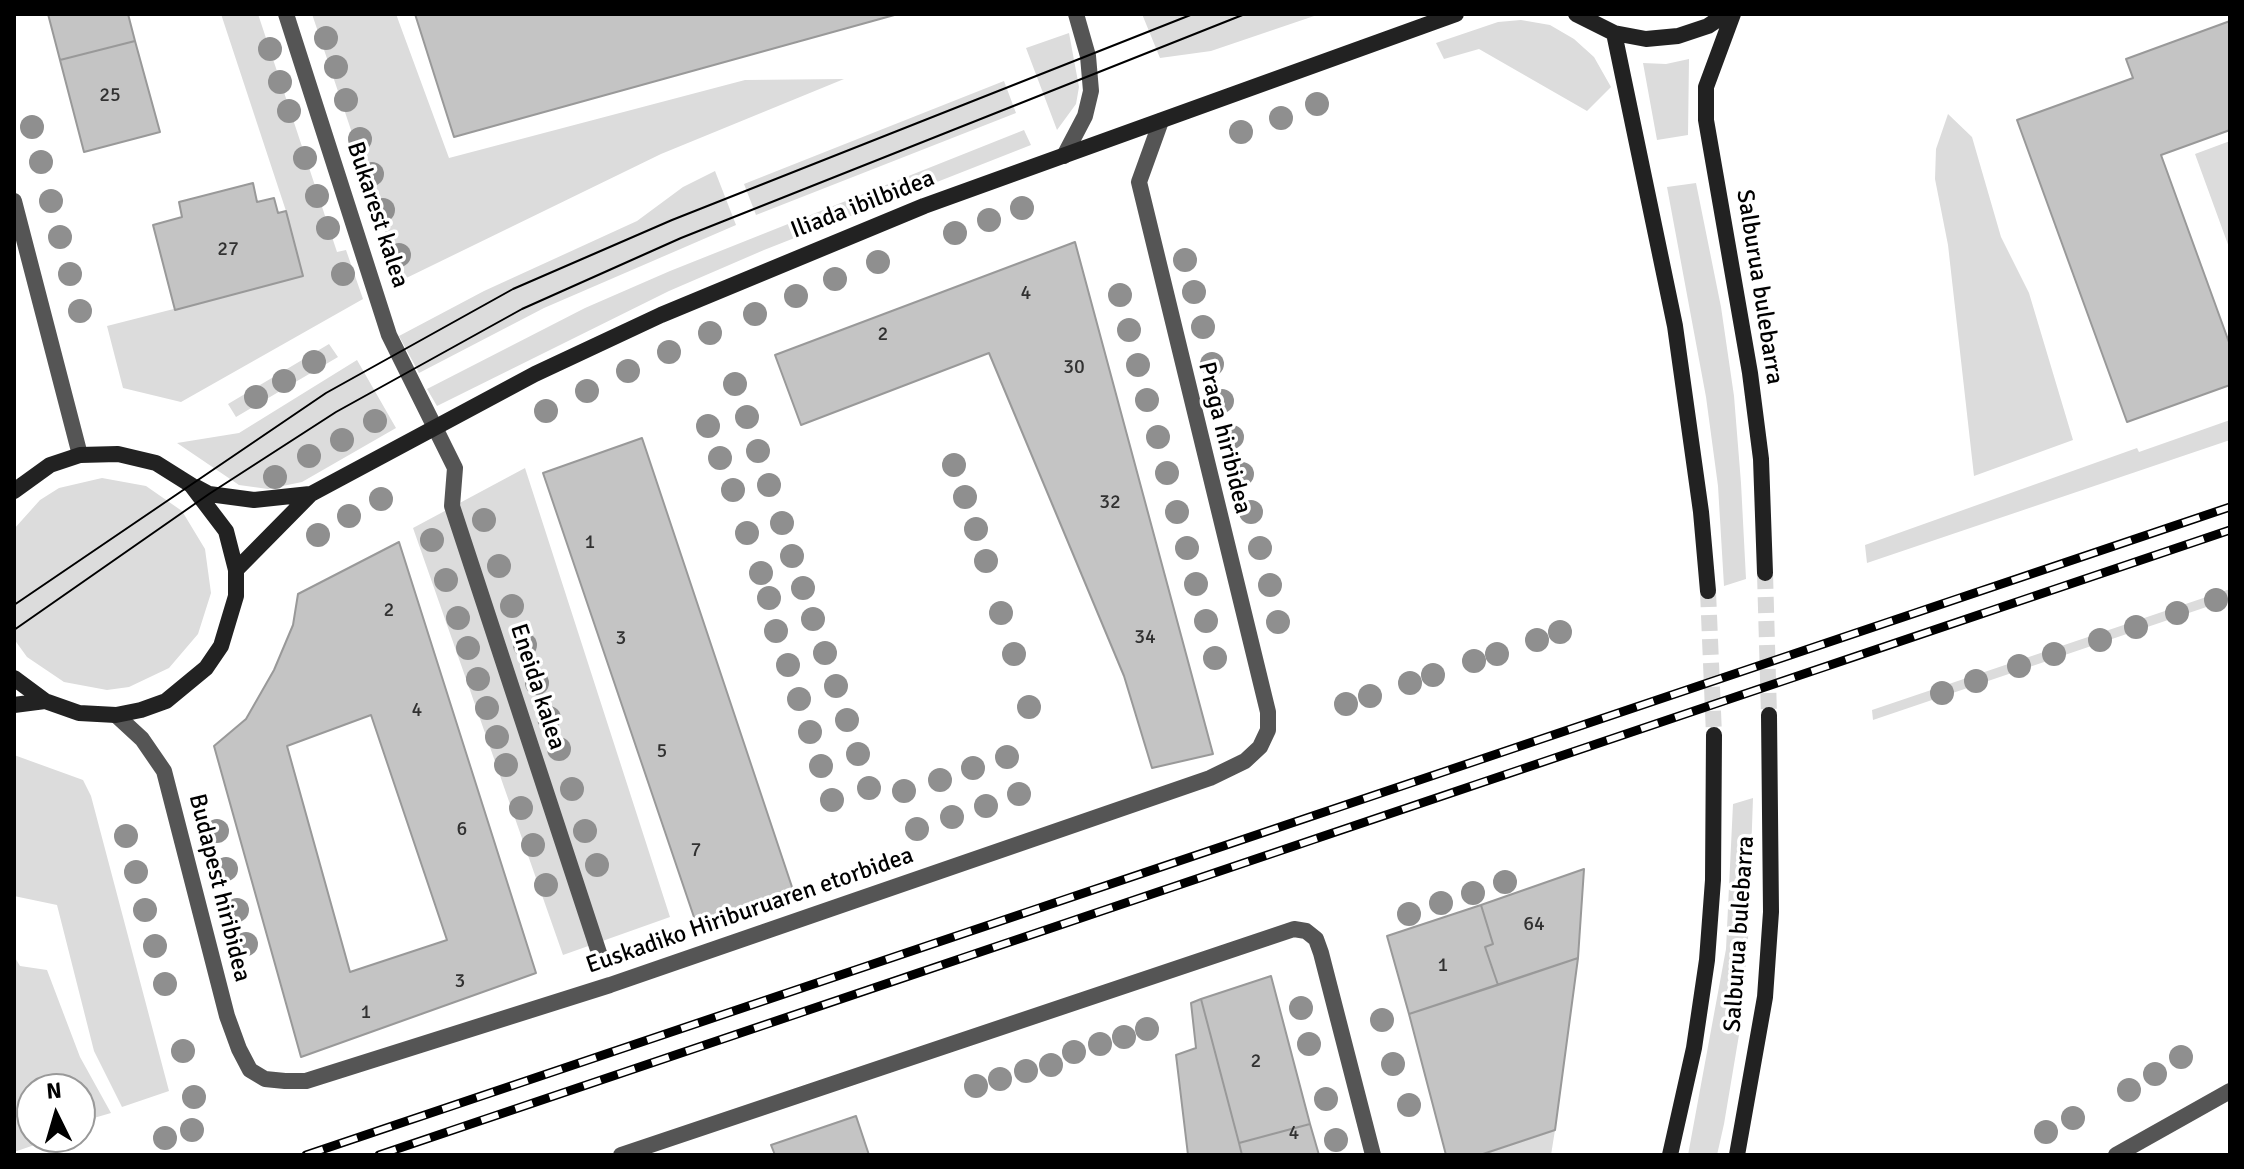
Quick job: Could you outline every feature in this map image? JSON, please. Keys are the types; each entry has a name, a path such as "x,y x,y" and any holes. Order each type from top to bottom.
{"main road":[{"name":"Iliada ibilbidea","path":"236,570 311,494 535,374 781,263 1064,156 1456,14"},
{"path":"1576,14 1614,33 1646,39 1678,36 1708,26 1726,14"},
{"name":"Salburua bulebarra","path":"1733,14 1706,87 1706,120 1750,373 1761,459 1765,573"},
{"path":"1614,33 1675,326 1700,499 1708,591"},
{"path":"14,491 50,465 80,455 99,453 137,457 156,463 191,485 226,531 236,570 236,596 231,621 206,668 166,701 116,715 79,713 45,701 14,678"},
{"name":"Iliada ibilbidea","path":"191,485 209,494 254,500 311,494"},
{"path":"14,705 45,701"},
{"name":"Salburua bulebarra","path":"1737,1155 1765,997 1770,926 1769,715"},
{"name":"Salburua bulebarra","path":"1670,1155 1694,1048 1707,960 1713,880 1714,735"}],"street":[{"name":"Bukarest kalea","path":"286,14 389,335 434,427"},
{"path":"1064,156 1085,116 1091,91 1088,56 1076,14"},
{"name":"Praga hiribidea","path":"1161,121 1139,182 1268,712 1268,730 1260,747 1245,761"},
{"path":"14,201 80,455"},
{"name":"Eneida kalea","path":"434,427 455,468 452,506 602,962"},
{"name":"Budapest hiribidea","path":"116,715 142,739 164,771 227,1016 250,1070 265,1079"},
{"name":"Euskadiko Hiriburuaren etorbidea","path":"265,1079 306,1081 610,985 1210,778 1245,761"},
{"path":"621,1155 1276,932 1306,931 1316,939 1321,953 1373,1155"},
{"path":"2116,1155 2230,1091"}],"shaded area":[{"path":"221,14 258,14 337,252 346,250 363,299 181,402 123,388 107,326 303,276 286,211"},
{"path":"312,14 396,14 449,158 745,80 844,79 661,154 394,284 387,261 391,249"},
{"path":"1142,14 1320,14 1211,51 1160,58"},
{"path":"1521,20 1550,25 1574,39 1594,57 1611,87 1587,111 1479,49 1444,59 1436,43 1498,22"},
{"path":"1069,33 1079,87 1076,104 1057,130 1026,48"},
{"path":"1689,59 1688,135 1657,140 1643,63 1666,64"},
{"path":"1004,81 1016,113 756,215 744,184"},
{"path":"1948,114 1972,137 2001,237 2029,293 2073,440 1974,476 1948,245 1935,179 1936,149"},
{"path":"1024,130 1031,145 764,250 669,291 437,406 427,389 585,308 670,271"},
{"path":"2230,141 2230,250 2195,154"},
{"path":"715,171 736,225 544,308 419,373 399,336 484,291 637,221 683,187"},
{"path":"1696,183 1721,307 1734,396 1741,483 1746,579 1724,586 1718,486 1706,397 1667,187"},
{"path":"329,344 338,357 236,417 228,404"},
{"path":"357,360 396,428 302,482 268,489 239,485 177,443 239,433"},
{"path":"2230,420 2230,440 1867,563 1865,545 2137,448 2139,452"},
{"path":"525,468 670,917 563,955 413,528"},
{"path":"102,478 146,486 182,511 205,549 211,593 198,634 169,668 129,687 107,690 64,682 27,657 14,639 14,529 40,500 59,488"},
{"path":"2230,589 2230,599 1873,720 1872,710"},
{"path":"14,755 83,780 91,796 169,1091 122,1107 94,1051 57,905 14,896"},
{"path":"1753,798 1748,940 1740,1029 1724,1124 1717,1155 1688,1155 1726,949 1733,804"},
{"path":"14,956 20,966 47,970 89,1073 16,1073 14,1152"},
{"path":"96,1086 111,1113 96,1117"},
{"path":"1555,1130 1551,1155 1480,1155"}],"building":[{"path":"48,14 128,14 135,41 60,60"},
{"path":"415,14 898,14 454,137"},
{"path":"2230,21 2230,130 2161,155 2230,345 2230,385 2127,422 2017,120 2133,78 2126,59"},
{"path":"135,41 160,132 84,152 60,60"},
{"path":"253,183 257,202 274,198 278,213 286,211 303,276 175,310 153,225 182,217 179,202"},
{"path":"1075,242 1213,754 1152,768 1124,676 989,353 801,425 775,355"},
{"path":"642,438 794,893 697,926 543,473"},
{"path":"399,542 536,973 301,1057 214,746 246,719 274,670 293,625 298,594","holes":["371,715 447,940 350,972 287,746"]},
{"path":"1584,869 1578,958 1498,985 1485,947 1493,944 1481,905"},
{"path":"1481,905 1493,944 1485,947 1498,985 1409,1014 1387,936"},
{"path":"1578,958 1555,1130 1480,1155 1446,1155 1409,1014"},
{"path":"1271,976 1310,1124 1239,1143 1201,999"},
{"path":"1201,999 1242,1155 1188,1155 1176,1055 1196,1048 1191,1003"},
{"path":"856,1116 869,1155 775,1155 771,1145"},
{"path":"1310,1124 1319,1155 1242,1155 1239,1143"}],"tunnel":[{"path":"1765,573 1769,715"},
{"path":"1708,591 1714,735"}],"tram line":[{"path":"14,605 326,393 513,289 672,220 1193,14"},
{"path":"14,630 209,494 336,412 522,309 681,238 1245,14"}],"railway":[{"path":"306,1155 2230,507"},
{"path":"379,1155 2230,530"}]}
